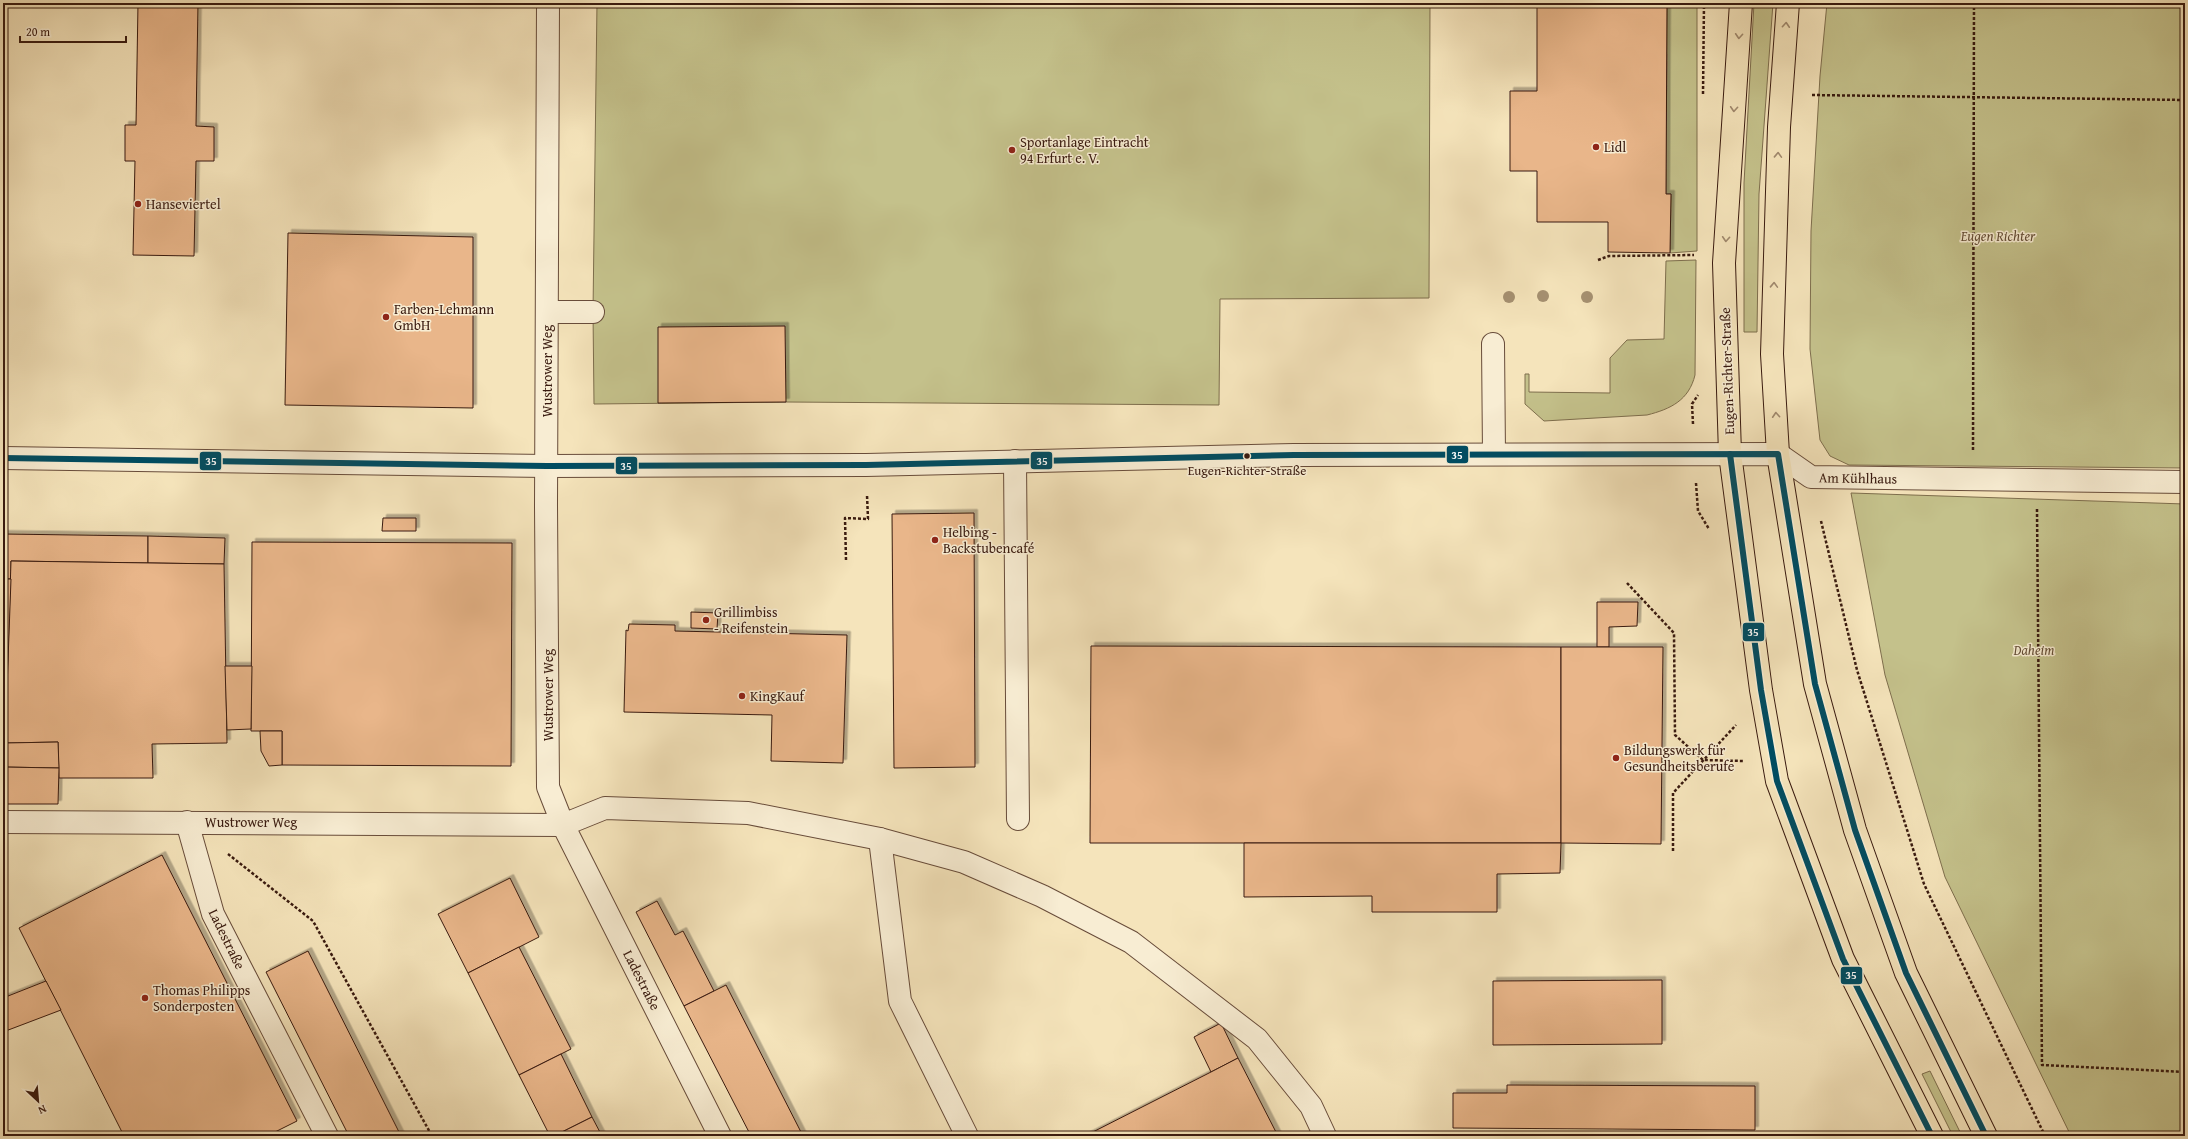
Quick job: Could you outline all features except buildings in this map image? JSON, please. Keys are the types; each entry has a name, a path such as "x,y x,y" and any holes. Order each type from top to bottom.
{"main road":[{"name":"Eugen-Richter-Straße","path":"1741,3 1724,264 1730,454 1761,690 1777,781 1843,959 1932,1136"},
{"path":"1788,3 1781,96 1772,354 1778,454 1815,684 1855,830 1906,972 1986,1136"}],"street":[{"name":"Wustrower Weg","path":"3,822 563,825 548,787 546,466 548,3"},
{"path":"547,312 592,312"},
{"path":"1493,344 1494,454"},
{"path":"3,458 546,466 866,465 1294,455 1778,454"},
{"name":"Am Kühlhaus","path":"1778,454 1811,477 2185,482"},
{"path":"1015,461 1018,819"},
{"path":"563,825 605,808 748,813 880,839 964,862 1042,896 1131,942 1256,1039 1311,1106 1325,1136"},
{"name":"Ladestraße","path":"187,822 213,914 327,1136"},
{"name":"Ladestraße","path":"563,825 720,1136"},
{"path":"880,839 900,1001 967,1136"}],"path":[{"path":"1973,480 1974,3"},
{"path":"1781,96 1973,96 2185,100"},
{"path":"1598,260 1609,256 1701,255"},
{"path":"846,560 845,518 868,518 866,465"},
{"path":"1811,477 1857,670 1924,884 2046,1136"},
{"path":"2037,480 2042,1065 2185,1072"},
{"path":"1627,583 1674,633 1675,735 1703,760 1750,761"},
{"path":"1673,851 1673,793 1740,720"},
{"path":"223,850 313,921 432,1136"}],"green space":[{"name":"Sportanlage Eintracht 94 Erfurt e. V.","path":"597,3 1430,3 1429,298 1220,299 1219,405 786,402 594,404 593,312"},
{"path":"1667,3 1697,3 1697,251 1670,253 1671,194 1666,194"},
{"path":"1754,3 1773,3 1759,194 1757,332 1744,332 1744,183"},
{"name":"Eugen Richter","path":"1827,3 2185,3 2185,468 1849,465 1830,456 1820,440 1810,349 1811,231 1820,76"},
{"path":"1696,260 1695,375 1692,384 1684,397 1664,410 1647,415 1544,421 1525,404 1525,374 1529,374 1529,392 1610,393 1610,358 1627,340 1664,339 1666,261"},
{"name":"Daheim","path":"1851,493 2185,504 2185,1136 2071,1136 1945,877 1885,675"},
{"path":"1930,1071 1962,1136 1953,1136 1922,1074"}],"transit line":[{"name":"35","path":"1730,454 1761,690 1777,781 1843,959 1932,1136"},
{"name":"35","path":"3,458 547,466 866,465 1294,455 1778,454 1815,684 1855,830 1906,973 1986,1136"}],"place":[{"name":"Lidl","path":"1596,147"},
{"name":"Sportanlage Eintracht 94 Erfurt e. V.","path":"1012,150"},
{"name":"Hanseviertel","path":"138,204"},
{"name":"Farben-Lehmann GmbH","path":"386,317"},
{"name":"Eugen-Richter-Straße","path":"1247,456"},
{"name":"Helbing - Backstubencafé","path":"935,540"},
{"name":"Grillimbiss - Reifenstein","path":"706,620"},
{"name":"KingKauf","path":"742,696"},
{"name":"Bildungswerk für Gesundheitsberufe","path":"1616,758"},
{"name":"Thomas Philipps Sonderposten","path":"145,998"}]}
